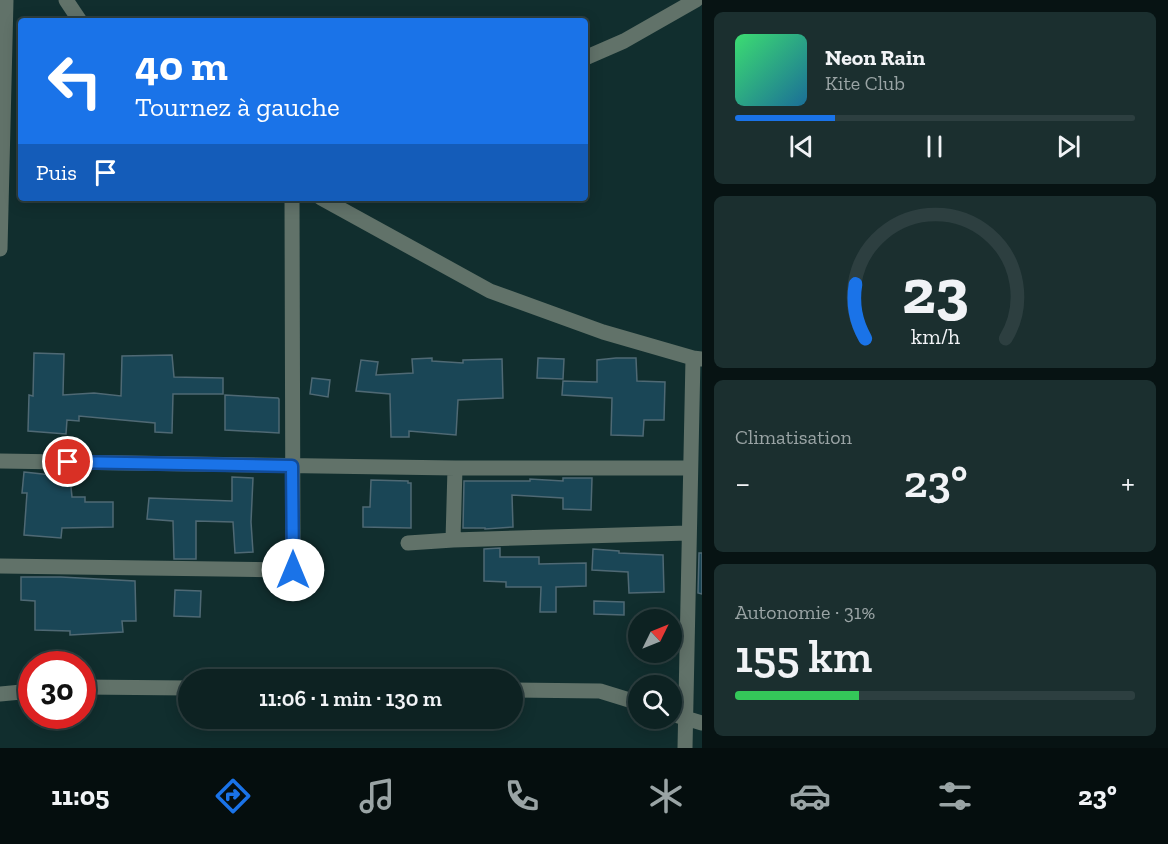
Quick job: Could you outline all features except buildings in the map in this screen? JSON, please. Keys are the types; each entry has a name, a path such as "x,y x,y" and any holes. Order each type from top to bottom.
{"street":[{"path":"0,249 2,60 6,0"},
{"path":"66,0 78,18"},
{"path":"588,57 624,41 696,0"},
{"path":"0,566 293,570 292,201"},
{"path":"326,201 490,291 603,332 697,359 689,468 681,675"},
{"path":"0,461 454,468 689,468"},
{"path":"453,540 454,468"},
{"path":"408,543 688,533"},
{"path":"96,687 178,688"},
{"path":"523,690 600,691 628,700"},
{"path":"0,694 18,692"},
{"path":"682,717 702,723"},
{"path":"681,729 685,748"}],"route":[{"path":"68,462 292,466 293,570"}]}
